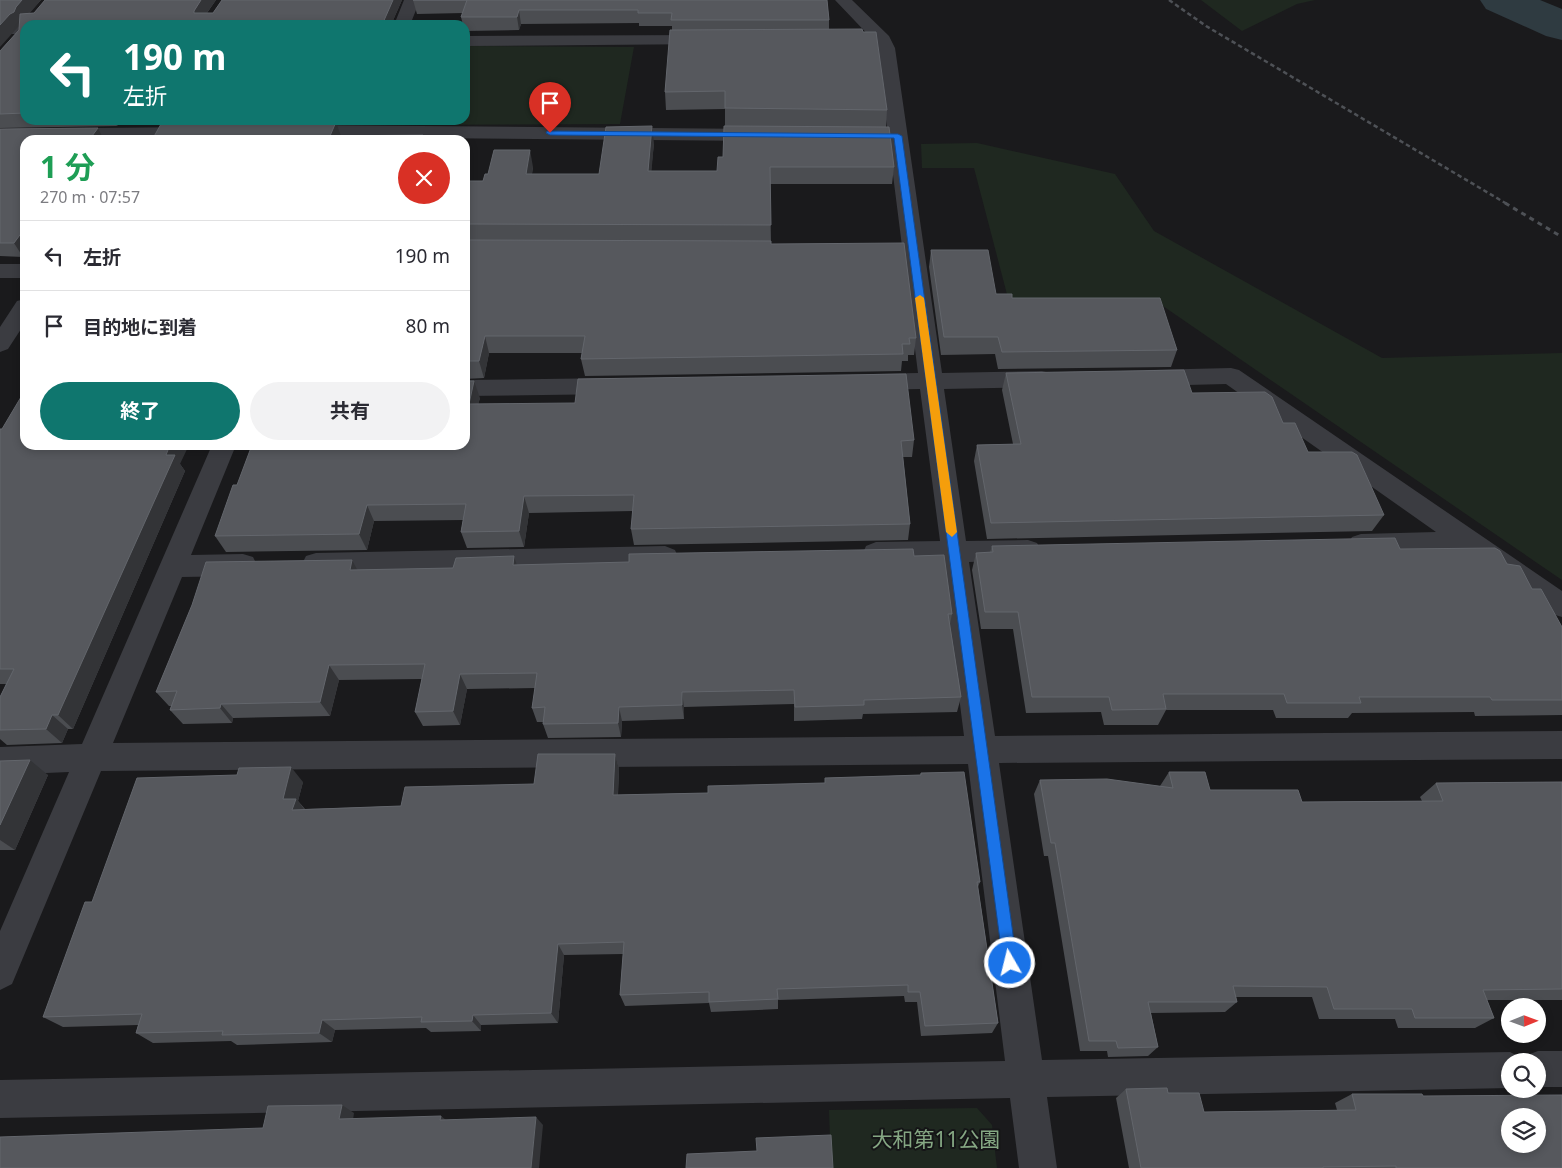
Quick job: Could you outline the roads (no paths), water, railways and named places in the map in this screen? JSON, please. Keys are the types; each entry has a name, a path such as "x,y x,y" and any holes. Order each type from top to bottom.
{"street":[{"path":"404,20 412,0"},
{"path":"843,0 883,40 886,48 888,136 903,250 931,381 1038,1168"},
{"path":"0,29 20,27"},
{"path":"12,46 20,37"},
{"path":"470,41 724,40"},
{"path":"863,40 883,40"},
{"path":"288,132 357,130 780,135"},
{"path":"0,135 139,131 209,132"},
{"path":"0,271 20,271"},
{"path":"0,344 20,314"},
{"path":"1125,378 1231,376 1562,606"},
{"path":"852,382 1067,379"},
{"path":"470,388 634,385"},
{"path":"0,972 222,450"},
{"path":"1341,544 1470,542"},
{"path":"855,554 1054,550"},
{"path":"172,566 687,557"},
{"path":"0,761 91,757 1562,745"},
{"path":"1546,1069 1562,1069"},
{"path":"0,1100 1501,1070"}],"waterway":[{"path":"1502,0 1562,26"}],"railway":[{"path":"1169,0 1206,26 1507,204"},
{"path":"1505,203 1562,237"}],"park label":[{"name":"大和第11公園","path":"936,1139"}]}
